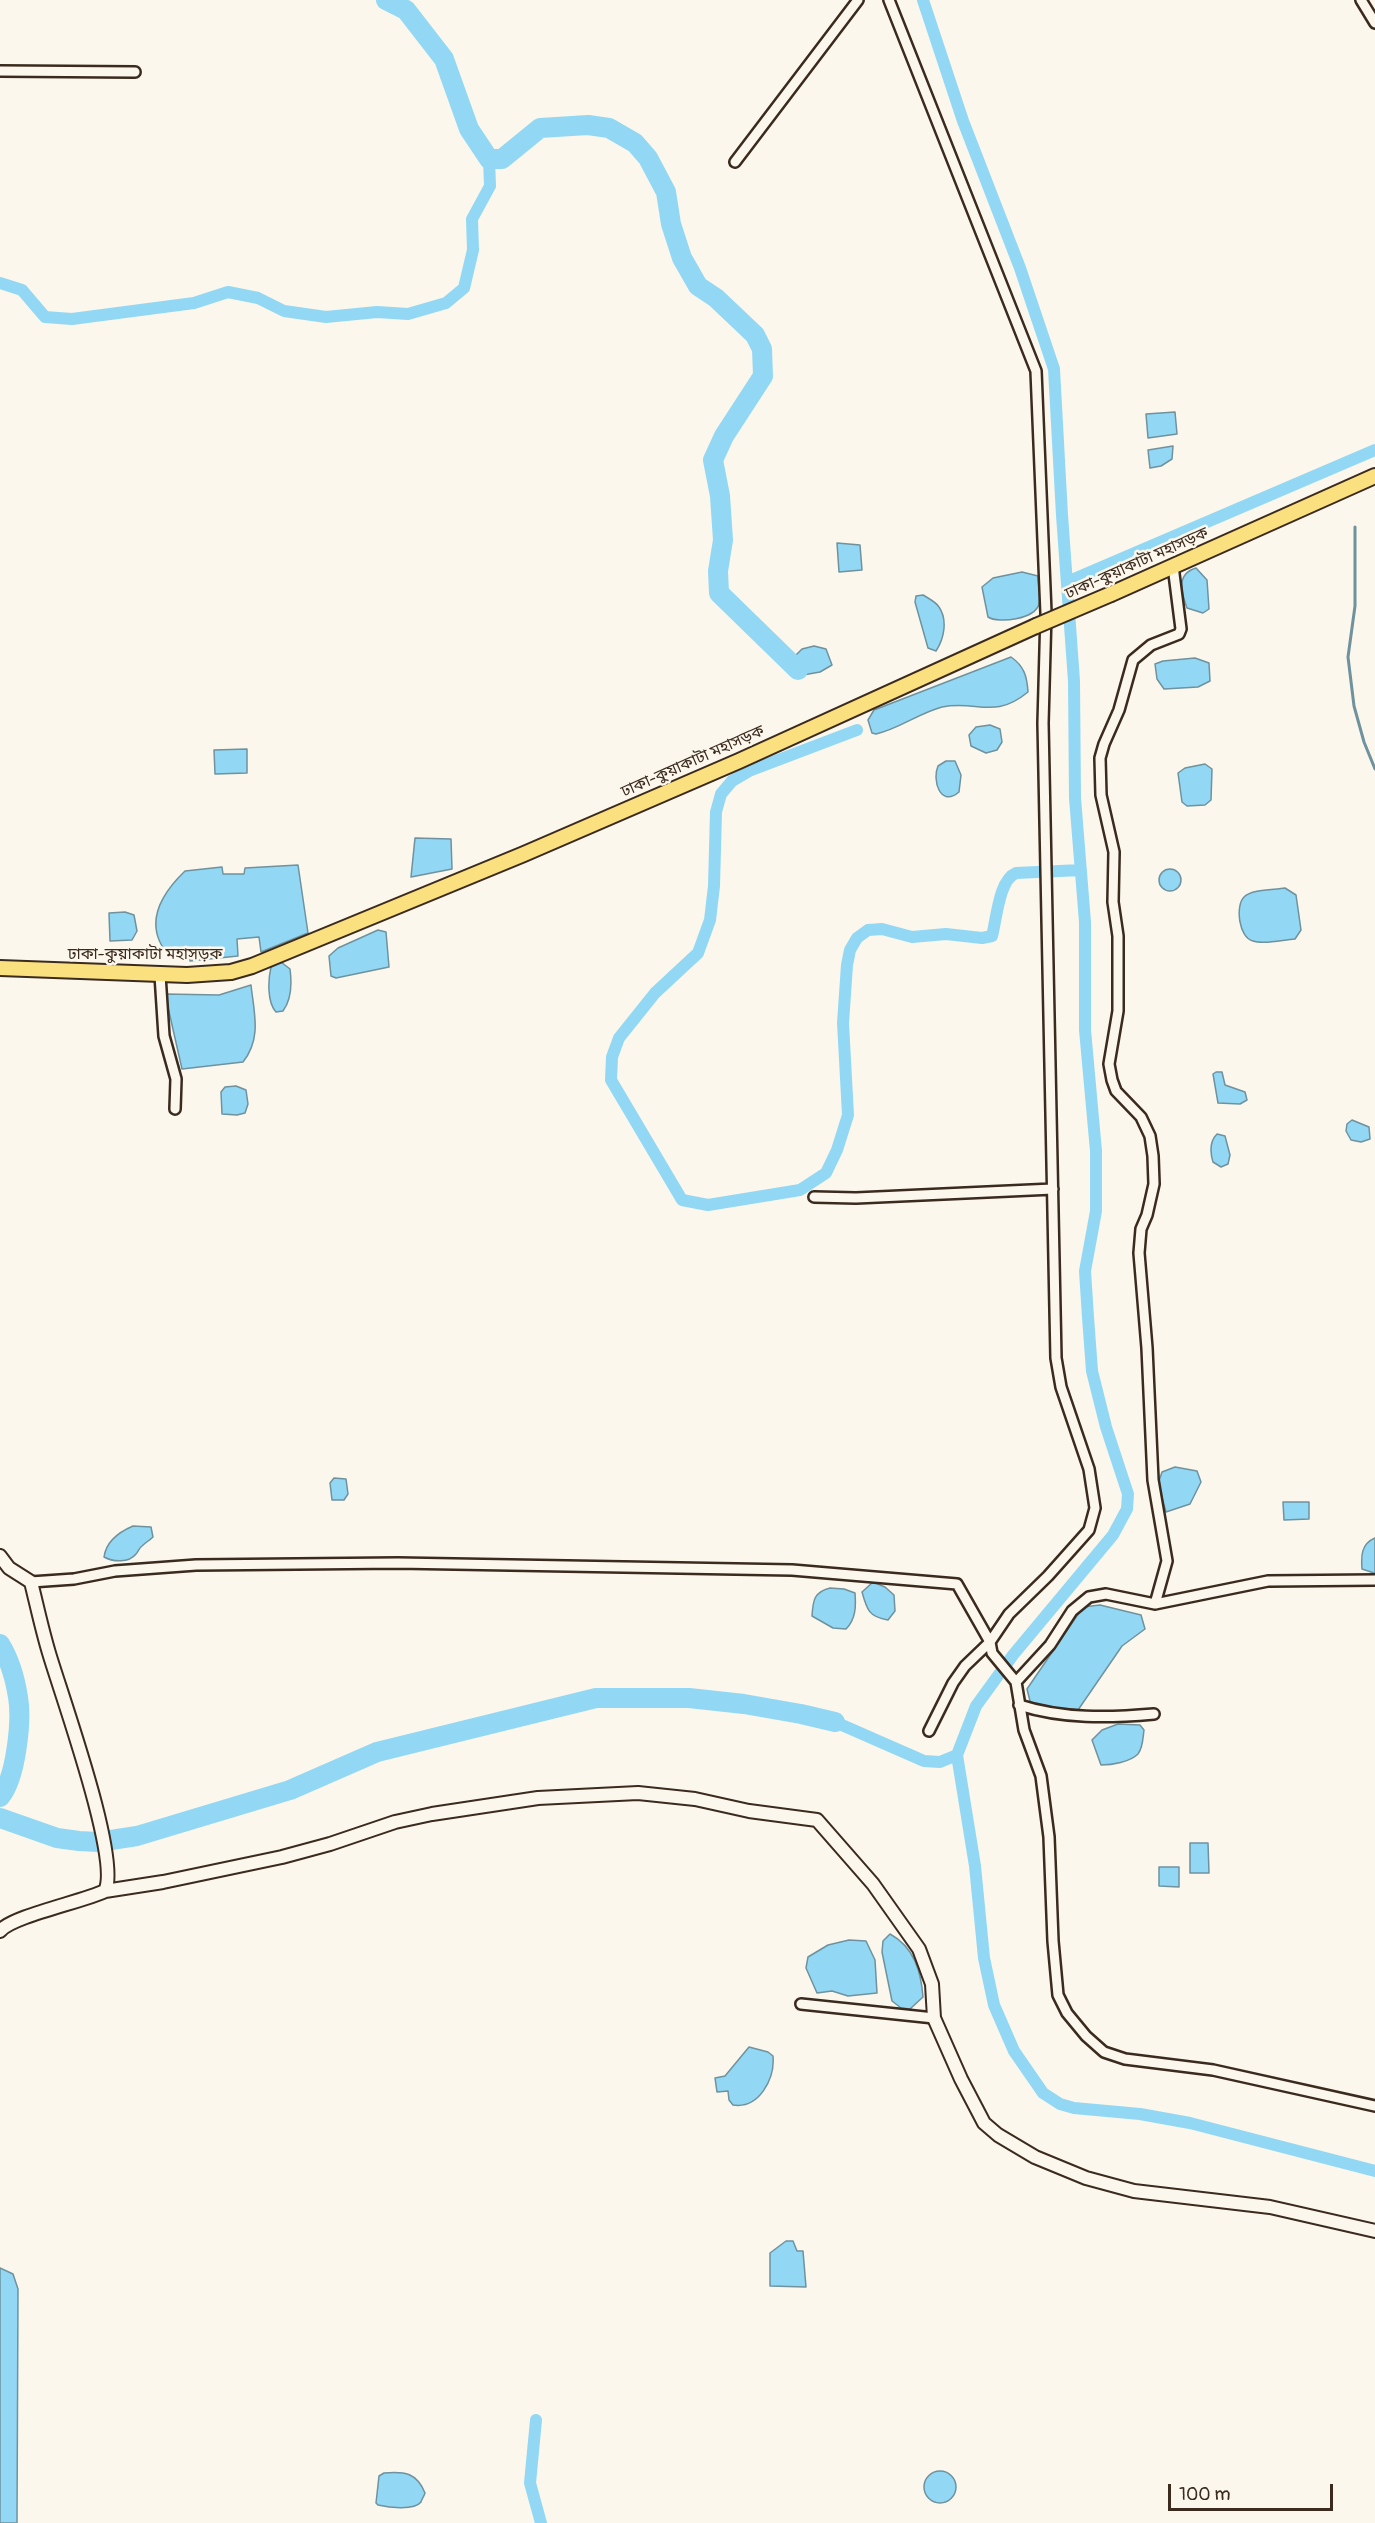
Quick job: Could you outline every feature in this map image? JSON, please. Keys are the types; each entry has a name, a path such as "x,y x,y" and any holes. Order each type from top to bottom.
{"main road":[{"name":"ঢাকা-কুয়াকাটা মহাসড়ক","path":"0,968 207,975 252,966 524,854 717,770 1375,476"}],"street":[{"path":"735,162 858,0"},
{"path":"889,0 1036,371 1046,613 1042,723 1056,1358 1061,1387 1089,1469 1095,1508 1089,1530 1048,1576 1009,1614 990,1642 965,1666 953,1683 929,1731"},
{"path":"1361,0 1375,23"},
{"path":"0,72 135,72"},
{"path":"1155,1604 1167,1561 1153,1480 1148,1348 1139,1253 1141,1228 1147,1215 1154,1184 1153,1156 1150,1136 1141,1117 1116,1091 1109,1064 1118,1011 1118,936 1113,902 1114,852 1101,795 1100,758 1119,710 1133,660 1151,645 1179,634 1181,629 1173,566"},
{"path":"160,975 164,1036 176,1079 175,1109"},
{"path":"814,1197 1053,1189"},
{"path":"0,1556 9,1568 31,1582 74,1579 115,1571 263,1563 326,1565 398,1563 792,1570 957,1584 990,1642 992,1653 1016,1682 1024,1730 1041,1776 1049,1837 1053,1941 1058,1995 1067,2013 1086,2036 1104,2052 1125,2059 1213,2070 1375,2106"},
{"path":"1016,1682 1050,1645 1072,1611 1089,1597 1106,1594 1155,1604 1268,1581 1375,1580"},
{"path":"31,1582 48,1650 99,1814 109,1879 105,1891"},
{"path":"1019,1705 1040,1712 1081,1717 1110,1718 1154,1714"},
{"path":"0,1930 13,1921 105,1891 163,1882 282,1857 330,1845 394,1822 538,1798 638,1793 695,1799 749,1811 817,1820 873,1884 919,1949 932,1984 934,2018 984,2123 998,2135 1035,2157 1086,2178 1134,2191 1270,2207 1375,2231"},
{"path":"801,2004 934,2018"}],"water":[{"path":"1175,412 1177,434 1148,438 1146,414"},
{"path":"1173,446 1172,459 1161,466 1150,468 1148,450"},
{"path":"837,543 860,545 862,570 839,572"},
{"path":"1196,568 1207,580 1209,609 1203,613 1187,608 1182,590 1185,575"},
{"path":"1022,572 1038,576 1040,601 1036,609 1016,619 1000,620 988,617 982,587 993,578"},
{"path":"923,595 938,605 942,612 943,635 936,651 928,648 915,602 916,596"},
{"path":"814,646 826,649 832,665 820,672 803,675 797,667 796,655 802,649"},
{"path":"1011,657 1022,668 1028,686 1028,692 1016,700 995,707 954,705 942,707 884,732 872,733 868,720 874,710"},
{"path":"1195,658 1209,663 1210,681 1198,687 1164,689 1157,679 1155,664"},
{"path":"990,725 1000,729 1002,742 997,750 986,753 971,746 969,735 976,727"},
{"path":"247,749 247,773 215,774 214,750"},
{"path":"946,761 955,761 961,775 959,792 947,797 939,790 936,778 938,766"},
{"path":"1205,764 1212,769 1211,800 1205,805 1187,806 1182,802 1178,773 1185,768"},
{"path":"415,838 451,839 452,869 411,877"},
{"path":"298,865 308,933 261,952 259,937 237,939 238,956 190,961 189,951 174,953 171,958 162,946 157,935 157,912 161,901 185,871 222,867 223,874 244,874 245,868"},
{"path":"1170,869 1178,872 1181,880 1178,888 1170,891 1162,888 1159,880 1162,872"},
{"path":"1285,888 1296,895 1301,930 1295,939 1262,943 1248,939 1240,921 1241,901 1248,894 1258,891"},
{"path":"125,912 134,915 137,931 132,940 110,941 109,913"},
{"path":"378,930 386,932 389,967 336,978 331,976 329,956 338,948"},
{"path":"281,962 290,969 291,991 283,1011 276,1012 271,1003 269,978 271,967"},
{"path":"251,985 255,1034 253,1044 243,1062 182,1069 165,994 219,995"},
{"path":"1222,1072 1225,1085 1245,1092 1247,1100 1240,1104 1218,1103 1213,1074"},
{"path":"236,1086 246,1090 248,1104 245,1113 222,1114 221,1092 225,1087"},
{"path":"1352,1120 1369,1127 1370,1139 1361,1142 1351,1140 1346,1131 1347,1124"},
{"path":"1217,1134 1225,1136 1230,1155 1228,1164 1221,1167 1213,1162 1211,1155 1211,1144"},
{"path":"1175,1467 1197,1471 1201,1482 1190,1504 1166,1512 1158,1484 1162,1472"},
{"path":"334,1478 346,1479 348,1494 344,1500 332,1500 330,1483"},
{"path":"1283,1502 1309,1502 1309,1519 1284,1520"},
{"path":"133,1526 151,1527 153,1537 129,1559 116,1561 104,1557 107,1547 114,1538"},
{"path":"1375,1538 1374,1573 1362,1569 1362,1560 1364,1547"},
{"path":"873,1582 885,1587 894,1595 895,1611 888,1620 873,1615 866,1604 862,1592"},
{"path":"830,1588 855,1593 854,1617 846,1629 833,1628 812,1616 815,1598"},
{"path":"1100,1605 1141,1615 1145,1629 1122,1646 1078,1710 1031,1705 1027,1689 1083,1607"},
{"path":"1118,1724 1140,1725 1144,1730 1141,1749 1138,1754 1126,1761 1101,1765 1092,1740 1102,1730"},
{"path":"1190,1843 1208,1843 1209,1873 1190,1873"},
{"path":"1159,1867 1179,1867 1179,1887 1159,1886"},
{"path":"890,1934 905,1946 918,1969 923,1997 910,2009 901,2008 892,2001 882,1952 883,1941"},
{"path":"849,1940 866,1941 875,1960 877,1993 848,1996 832,1991 817,1993 806,1968 808,1957 828,1945"},
{"path":"749,2047 768,2052 773,2056 771,2074 764,2091 758,2097 742,2105 733,2105 729,2100 728,2091 717,2092 715,2078 725,2076"},
{"path":"786,2241 793,2241 797,2251 803,2251 806,2287 770,2286 770,2253"},
{"path":"0,2268 13,2274 18,2289 17,2523 0,2523"},
{"path":"940,2471 951,2476 956,2487 951,2498 940,2503 929,2498 924,2487 929,2476"},
{"path":"398,2472 414,2477 425,2493 421,2502 413,2507 378,2505 376,2503 379,2476 384,2473"}],"waterway":[{"path":"386,0 406,10 444,59 469,129 489,159 502,159 540,128 588,125 609,128 635,143 648,158 666,192 671,224 682,258 698,286 716,298 755,335 762,349 763,376 724,436 713,460 720,496 723,540 718,571 719,593 798,670"},
{"path":"835,1722 924,1761 940,1762 957,1755 976,1706 1013,1655 1113,1535 1127,1509 1128,1494 1106,1427 1092,1371 1088,1317 1085,1271 1096,1211 1096,1151 1085,1030 1085,922 1075,798 1074,681 1054,369 1020,268 963,121 923,0"},
{"path":"0,283 22,290 45,317 72,319 194,303 228,292 258,298 284,311 326,317 377,312 408,314 446,303 464,288 473,250 472,219 490,186 489,159"},
{"path":"1067,582 1375,450"},
{"path":"1355,527 1355,606 1348,657 1354,706 1364,742 1375,769"},
{"path":"857,730 749,771 732,781 721,794 716,812 714,886 710,920 698,953 655,993 619,1038 612,1057 611,1080 682,1200 708,1205 800,1190 826,1173 837,1150 848,1115 843,1023 847,965 850,950 857,938 868,930 882,929 912,937 946,934 982,938 992,936 1002,891 1010,877 1016,873 1081,870"},
{"path":"0,1644 14,1676 19,1707 14,1764 6,1788 0,1797"},
{"path":"0,1818 57,1838 79,1841 98,1842 137,1836 290,1790 377,1752 596,1698 689,1698 744,1704 835,1722"},
{"path":"957,1755 975,1866 984,1958 994,2005 1014,2051 1043,2093 1060,2104 1074,2108 1140,2114 1190,2123 1375,2171"},
{"path":"536,2420 530,2483 541,2523"}]}
